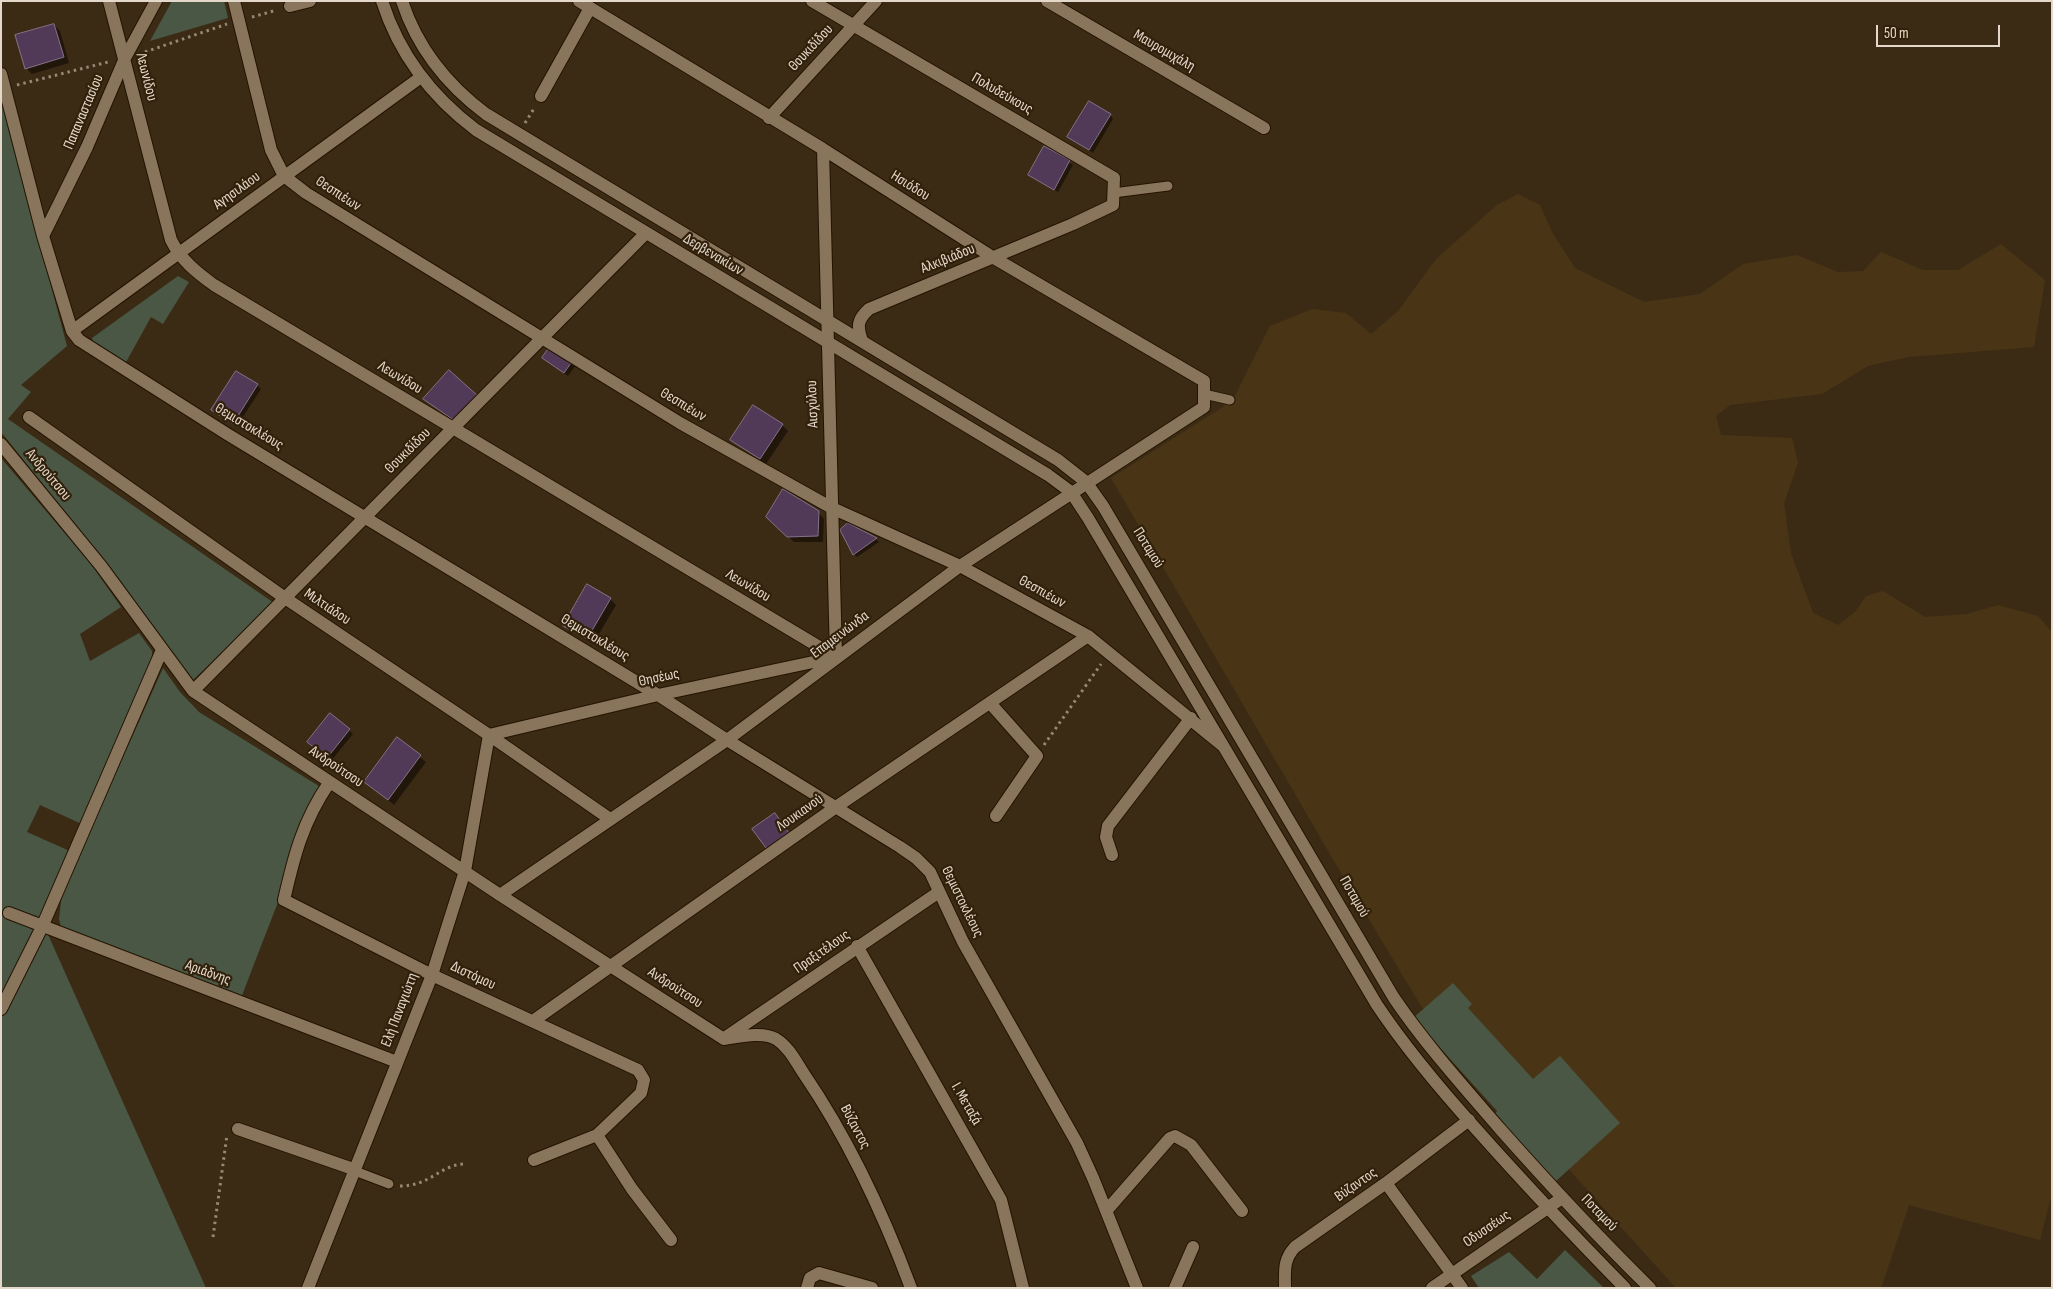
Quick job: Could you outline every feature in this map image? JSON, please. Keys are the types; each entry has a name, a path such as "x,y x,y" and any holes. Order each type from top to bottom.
{"street":[{"name":"Λεωνίδου","path":"108,1 170,240 178,254 194,271 214,285 836,658"},
{"name":"Παπαναστασίου","path":"43,236 87,148 124,58 156,1"},
{"name":"Θεσπιέων","path":"234,1 271,150 284,176 330,210 544,337 680,423 832,508 960,566 1088,636 1191,718 1224,747"},
{"path":"290,6 310,1"},
{"name":"Δερβενακίων","path":"382,1 402,49 421,77 438,98 476,130 827,344 1048,475 1071,492"},
{"name":"Δερβενακίων","path":"402,1 418,39 437,67 467,100 486,114 1058,460 1086,482"},
{"name":"Πολυδεύκους","path":"812,1 1114,178 1113,193"},
{"name":"Θουκιδίδου","path":"769,118 876,1"},
{"name":"Μαυρομιχάλη","path":"1047,1 1264,128"},
{"path":"541,96 585,4"},
{"name":"Ησιόδου","path":"585,4 823,150 994,258 1204,381 1204,400"},
{"path":"1,74 43,236 72,331"},
{"name":"Αγησιλάου","path":"72,331 421,77"},
{"name":"Αισχύλου","path":"823,150 836,658"},
{"name":"Αλκιβιάδου","path":"862,342 858,328 859,318 869,309 994,258 1113,205 1113,193"},
{"name":"Θουκιδίδου","path":"193,691 646,233"},
{"name":"Θεμιστοκλέους","path":"72,331 79,340 91,348 658,695 916,858 930,872 963,942 1077,1143 1107,1210 1137,1288"},
{"name":"Επαμεινώνδα","path":"500,895 727,740 960,566 1204,400"},
{"name":"Μιλτιάδου","path":"29,417 284,598 489,735 610,819"},
{"name":"Ανδρούτσου","path":"1,444 101,566 193,691 329,783 724,1039"},
{"name":"Ποταμού","path":"1086,482 1144,572 1394,998 1436,1056 1562,1198 1650,1288"},
{"path":"1071,492 1385,1018 1424,1069 1546,1208 1625,1288"},
{"name":"Λουκιανού","path":"533,1021 836,807 1088,636"},
{"path":"1,1009 42,927 162,650"},
{"name":"Θησέως","path":"489,735 658,695 836,658"},
{"path":"990,703 1036,756 996,816"},
{"path":"1112,855 1106,837 1108,826 1191,718"},
{"name":"Ελή Παναγιώτη","path":"308,1288 432,975 465,872 489,735"},
{"name":"Διστόμου","path":"329,783 311,811 299,838 284,900 432,975 639,1071 644,1083 639,1096 598,1135"},
{"name":"Πραξιτέλους","path":"724,1039 857,946 939,892"},
{"name":"Αριάδνης","path":"9,913 397,1062"},
{"name":"Ι. Μεταξά","path":"857,946 1001,1200 1023,1288"},
{"name":"Βύζαντος","path":"724,1039 764,1035 775,1038 785,1046 833,1118 882,1213 911,1288"},
{"name":"Βύζαντος","path":"1285,1288 1284,1263 1288,1254 1295,1247 1386,1183 1468,1120"},
{"path":"238,1129 355,1171"},
{"path":"534,1160 598,1135 632,1189 671,1240"},
{"path":"1107,1210 1170,1138 1176,1136 1191,1145 1242,1212"},
{"path":"1386,1183 1462,1288"},
{"name":"Οδυσσέως","path":"1432,1288 1562,1198"},
{"path":"1175,1288 1193,1247"},
{"path":"807,1288 810,1278 819,1273 872,1288"}],"lane":[{"path":"1113,193 1168,186"},
{"path":"1204,400 1230,400"},
{"path":"355,1171 389,1184"}],"path":[{"path":"525,124 541,96"},
{"path":"1036,756 1109,652"},
{"path":"213,1237 226,1138 232,1130 238,1129"},
{"path":"389,1184 402,1186 419,1184 451,1166 463,1164"}],"shaded area":[{"path":"1518,194 1540,205 1553,234 1575,268 1644,302 1700,294 1743,264 1797,255 1838,272 1863,271 1881,252 1923,270 1958,270 2001,244 2045,280 2034,347 1908,357 1868,366 1822,394 1730,405 1716,416 1721,435 1792,438 1798,463 1784,503 1791,553 1813,613 1838,625 1855,612 1866,596 1883,591 1925,617 1967,614 1998,605 2038,616 2052,632 2052,1193 2040,1240 1909,1205 1881,1288 1676,1288 1421,1006 1337,866 1111,478 1223,407 1236,394 1270,326 1312,309 1346,313 1371,334 1399,310 1436,259 1497,205"}],"green space":[{"path":"172,1 224,1 228,18 150,41"},
{"path":"1,99 67,346 21,385 31,392 8,419 274,603 193,680 102,558 1,432"},
{"path":"178,276 189,282 163,324 151,317 125,364 94,345 92,338"},
{"path":"1,458 91,564 121,607 80,634 90,661 139,633 152,651 152,663 84,825 40,805 27,832 72,852 42,921 206,1288 1,1288"},
{"path":"163,668 180,692 199,712 322,788 241,998 61,927 59,919 62,893"},
{"path":"1453,983 1472,1004 1468,1008 1533,1079 1560,1056 1620,1123 1556,1181 1495,1114 1497,1111 1413,1018"},
{"path":"1565,1250 1604,1288 1479,1288 1471,1276 1509,1252 1537,1279"}],"building":[{"path":"54,24 64,57 25,69 15,35"},
{"path":"1089,101 1111,114 1089,150 1067,137"},
{"path":"1044,146 1070,160 1054,190 1028,175"},
{"path":"551,345 573,360 564,373 542,358"},
{"path":"449,370 478,396 455,421 423,399"},
{"path":"236,371 258,384 233,424 211,410"},
{"path":"753,405 783,424 760,459 730,440"},
{"path":"783,489 819,511 818,536 787,537 766,517"},
{"path":"848,523 877,538 853,555 840,530"},
{"path":"587,584 611,598 587,639 563,626"},
{"path":"330,713 350,729 327,758 307,742"},
{"path":"397,737 421,755 388,800 364,782"},
{"path":"775,813 791,836 769,852 752,829"}]}
